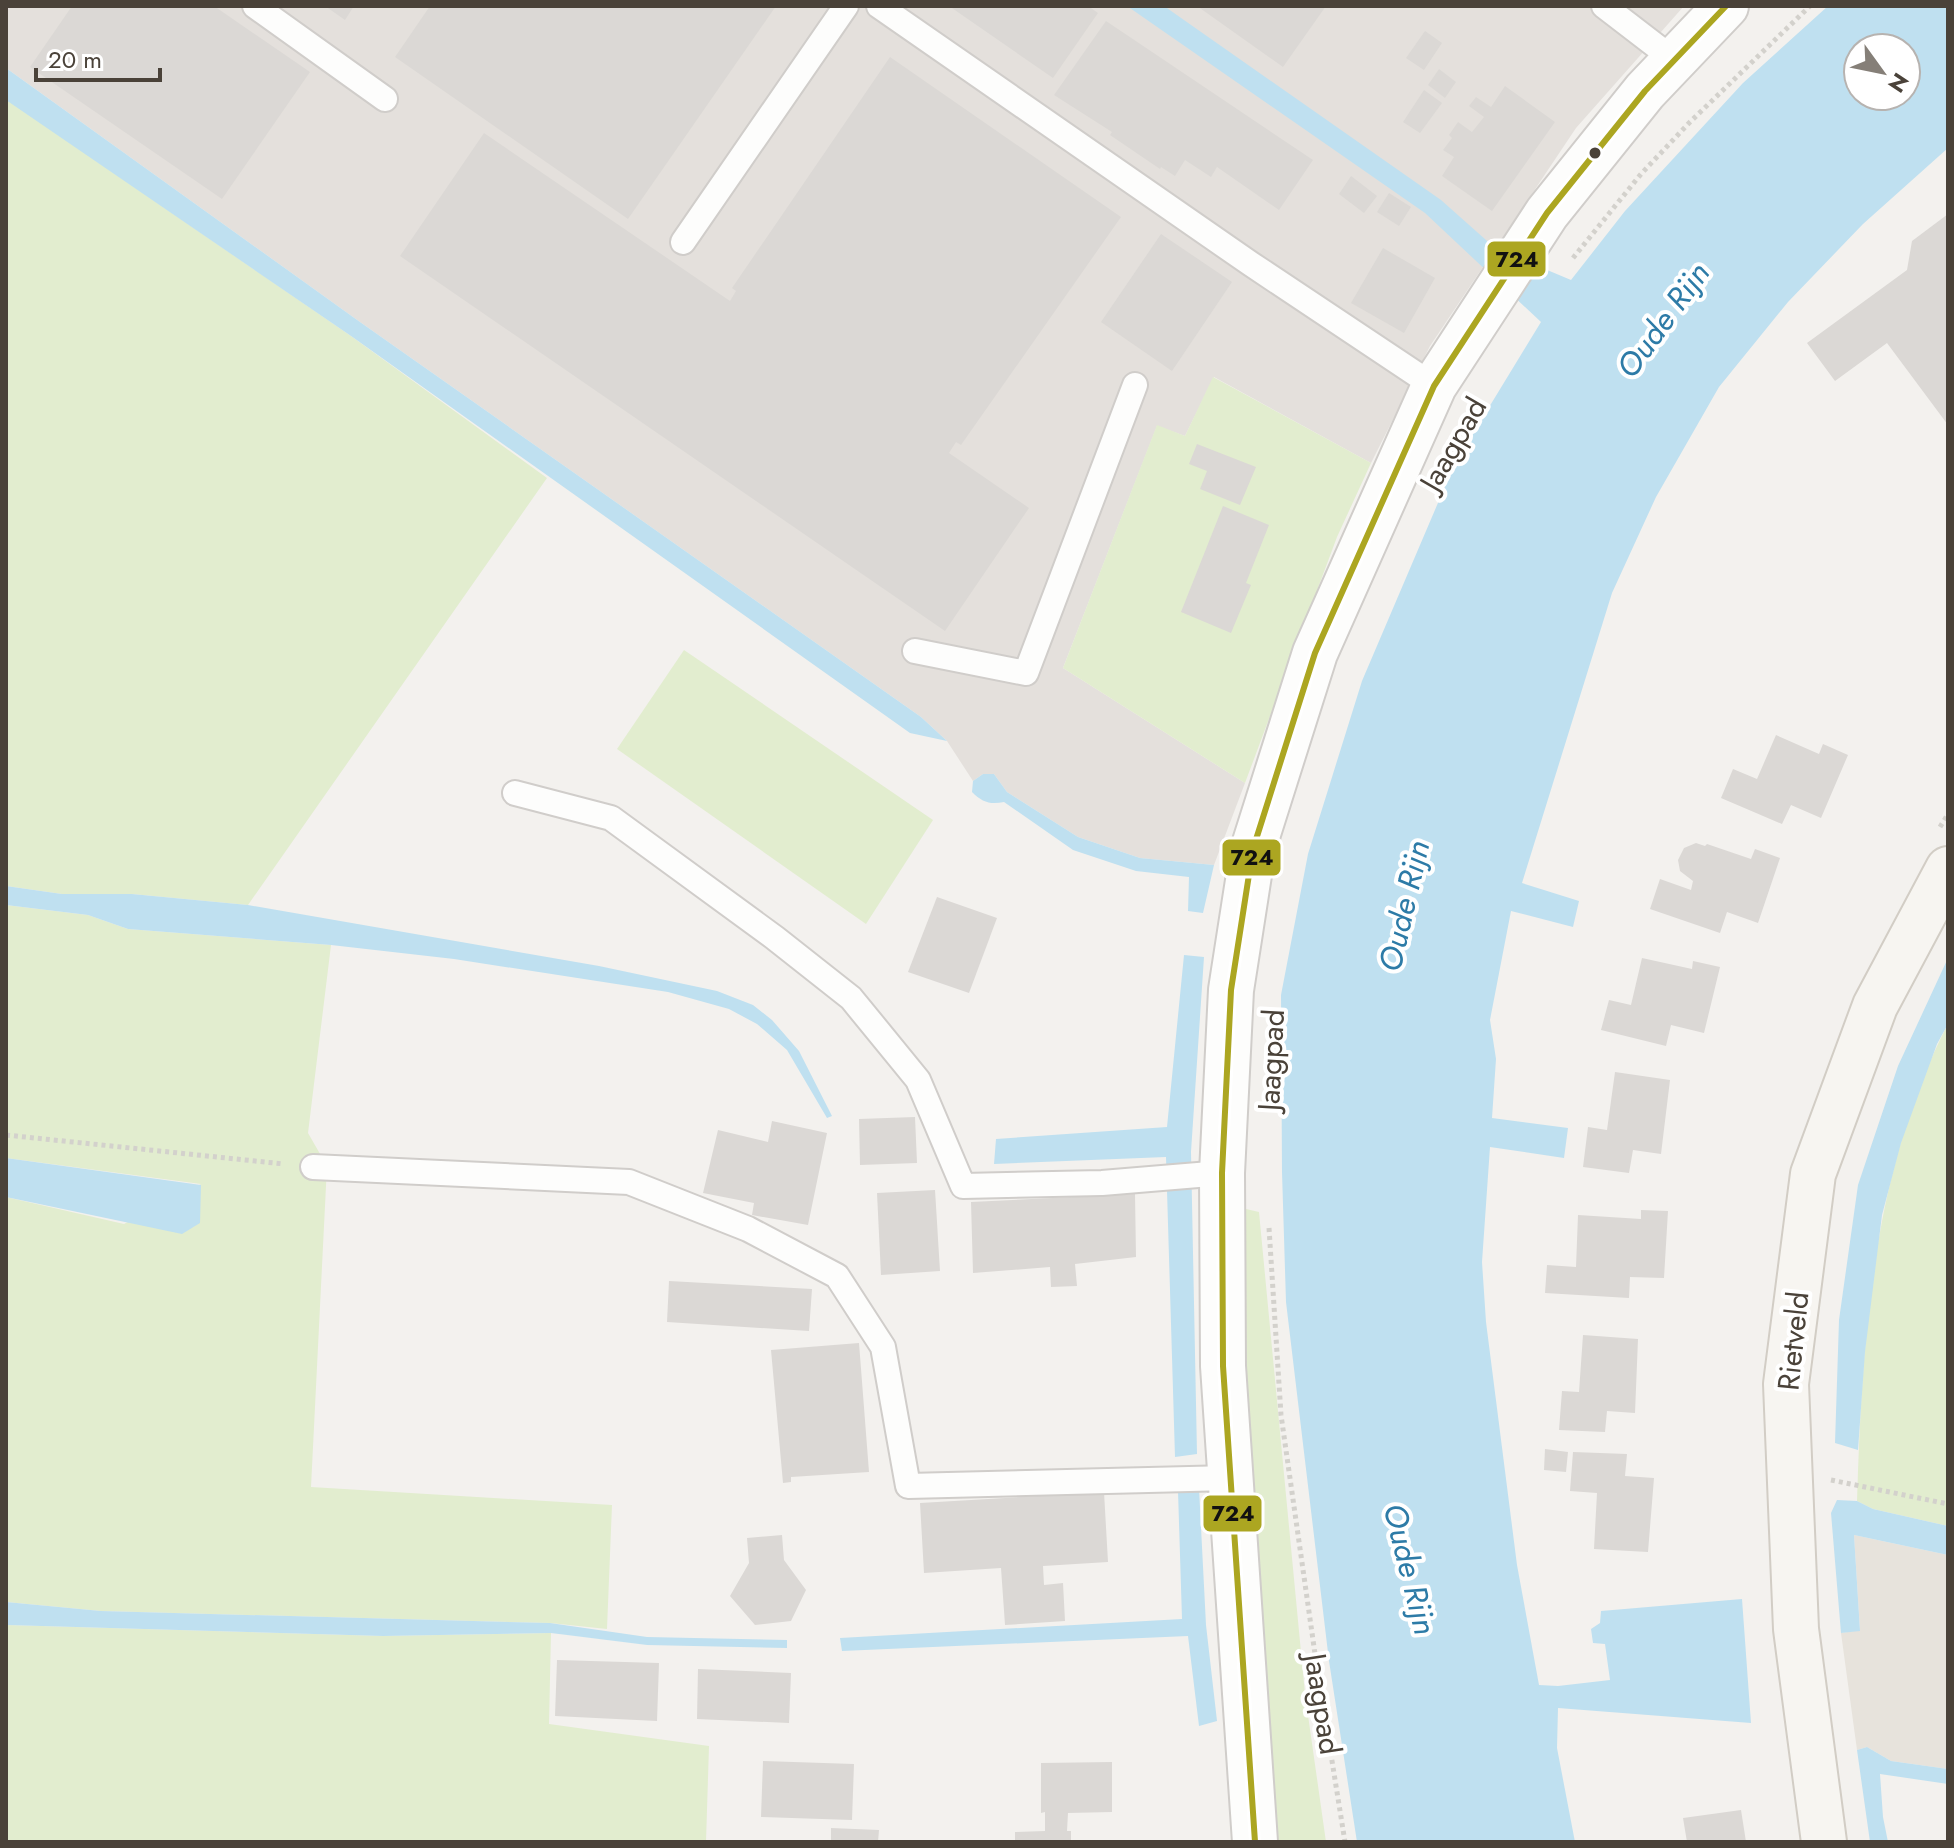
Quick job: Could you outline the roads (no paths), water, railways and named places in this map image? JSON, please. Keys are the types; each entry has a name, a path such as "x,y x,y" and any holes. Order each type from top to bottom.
{"main road":[{"name":"Rietveld","path":"1824,1842 1796,1629 1786,1384 1813,1174 1875,1006 1948,869"}],"street":[{"path":"1255,1842 1211,1174 1231,990 1253,849 1315,653 1434,386 1529,241 1596,149 1673,59 1726,6"}],"lane":[{"path":"255,6 385,99"},
{"path":"683,242 846,6"},
{"path":"879,6 1251,264 1434,386"},
{"path":"1604,6 1673,59"},
{"path":"915,651 1026,673 1135,385"},
{"path":"515,793 611,818 851,998 918,1080 963,1186 1160,1179 1211,1174"},
{"path":"313,1167 629,1182 748,1229 837,1276 883,1347 908,1486 1230,1478"}],"water":[{"name":"Oude Rijn","path":"1127,6 1164,6 1441,200 1495,248 1571,280 1625,211 1743,83 1828,6 1948,6 1948,148 1863,224 1788,302 1719,387 1656,497 1612,593 1522,883 1579,901 1573,927 1511,911 1490,1020 1496,1059 1492,1118 1568,1128 1564,1158 1490,1147 1482,1262 1486,1322 1517,1565 1539,1685 1610,1680 1605,1644 1593,1643 1591,1629 1600,1623 1601,1611 1742,1599 1751,1723 1558,1708 1557,1748 1575,1842 1357,1842 1329,1661 1286,1302 1281,995 1308,854 1362,681 1455,463 1541,322 1425,213"},
{"path":"6,68 921,717 947,741 910,733 351,336 6,100"},
{"path":"983,774 994,774 1007,792 1078,837 1140,858 1214,865 1203,913 1188,911 1189,877 1136,871 1073,850 1004,802 990,803 972,792 973,781"},
{"path":"6,886 62,894 132,894 248,905 599,966 717,991 753,1005 772,1020 799,1051 832,1116 827,1118 787,1050 757,1024 729,1009 668,992 454,959 331,945 128,929 88,915 6,905"},
{"path":"1184,955 1204,957 1191,1152 1197,1454 1175,1457 1166,1157 994,1164 996,1139 1167,1127"},
{"path":"1948,958 1948,1024 1937,1044 1901,1143 1882,1215 1865,1352 1858,1450 1835,1443 1839,1320 1858,1185 1898,1066"},
{"path":"6,1158 201,1185 200,1223 182,1234 6,1197"},
{"path":"1199,1488 1206,1625 1217,1721 1199,1726 1188,1636 842,1651 840,1638 1182,1619 1178,1491"},
{"path":"1837,1500 1857,1501 1873,1509 1948,1526 1948,1555 1854,1535 1860,1631 1841,1633 1831,1513"},
{"path":"6,1602 101,1611 550,1623 647,1637 787,1640 787,1648 647,1645 551,1633 383,1636 7,1625"},
{"path":"1867,1747 1891,1761 1948,1769 1948,1784 1880,1774 1888,1842 1870,1842 1857,1750"}]}
